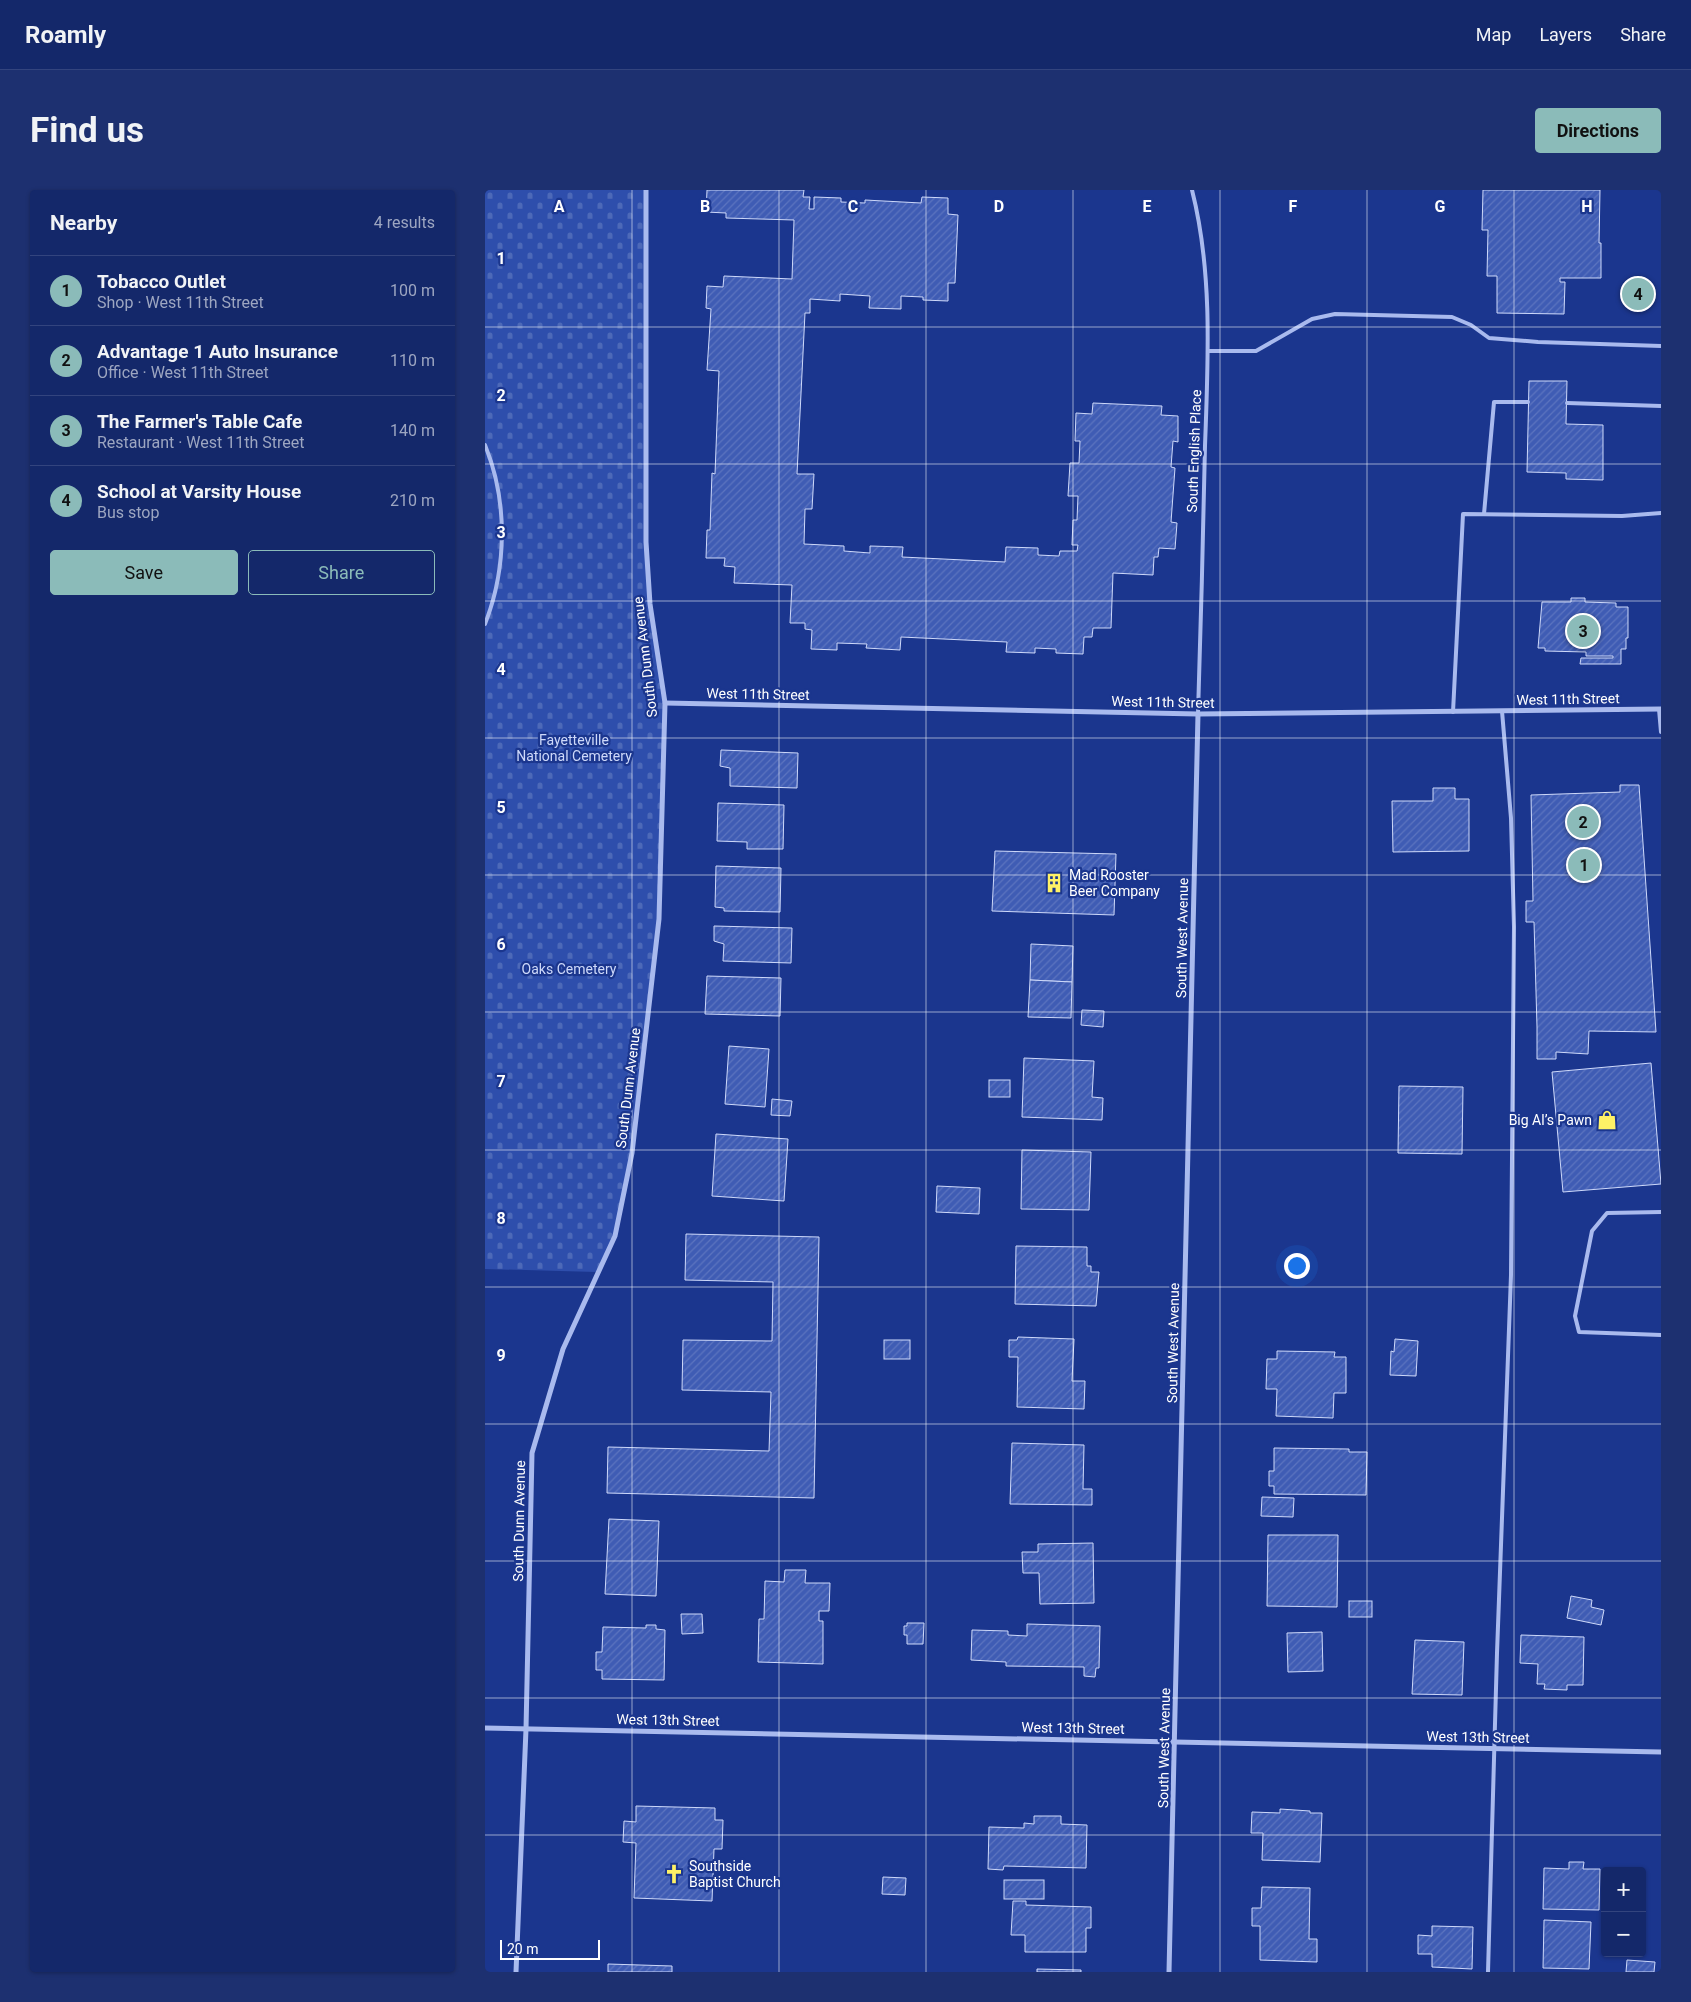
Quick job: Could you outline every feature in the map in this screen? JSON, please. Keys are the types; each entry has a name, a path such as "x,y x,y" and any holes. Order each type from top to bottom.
{"street":[{"name":"South Dunn Avenue","path":"516,1972 526,1729 532,1453 563,1349 615,1236 632,1153 659,919 665,703 649,604 645,542 647,190"},
{"name":"West 11th Street","path":"665,703 1198,714 1660,710"},
{"name":"South West Avenue","path":"1169,1972 1176,1742 1198,714"},
{"name":"West 13th Street","path":"485,1728 1661,1752"}],"lane":[{"name":"South English Place","path":"1192,190 1200,222 1205,267 1208,351 1198,714"},
{"path":"1208,351 1255,351 1312,319 1335,314 1452,317 1471,325 1489,338 1538,342 1661,346"},
{"path":"1484,514 1494,402 1529,402"},
{"path":"1567,403 1661,406"},
{"path":"485,445 495,476 502,525 499,574 494,598 485,624"},
{"path":"1453,712 1463,514 1622,516 1661,513"},
{"path":"1660,710 1661,732"},
{"path":"1488,1972 1511,1275 1514,927 1511,818 1502,711"},
{"path":"1661,1212 1607,1213 1592,1230 1575,1316 1579,1332 1661,1335"}],"green space":[{"name":"Fayetteville National Cemetery","path":"485,190 646,190 646,542 650,604 665,703 659,919 632,1153 615,1236 598,1272 485,1269"}],"building":[{"path":"707,190 804,190 803,197 810,197 809,209 814,209 814,197 841,198 841,202 865,203 865,200 921,203 922,197 948,198 948,214 958,215 955,283 948,283 948,301 923,300 923,297 901,296 901,309 869,308 870,296 840,294 840,301 810,299 810,313 805,313 797,474 814,474 812,509 805,509 804,544 844,546 844,551 870,553 870,546 903,547 902,557 1005,562 1006,547 1038,548 1038,555 1059,556 1060,551 1077,551 1078,545 1072,545 1073,520 1077,520 1078,496 1068,496 1070,463 1079,463 1080,441 1075,441 1076,413 1092,414 1093,403 1162,406 1161,415 1178,416 1178,442 1173,441 1171,467 1175,468 1171,522 1177,523 1175,549 1159,548 1158,557 1154,557 1153,575 1113,573 1111,628 1093,628 1092,637 1084,637 1083,654 1056,653 1056,649 1035,648 1035,653 1006,652 1007,642 901,637 900,650 866,648 867,644 837,643 837,650 811,649 812,630 805,629 805,623 790,623 792,585 734,583 735,567 724,566 725,558 706,558 707,530 710,530 712,473 715,474 719,371 707,370 711,309 706,308 707,286 723,287 724,276 792,279 794,220 726,218 726,213 706,212"},
{"path":"1483,190 1600,190 1599,243 1601,243 1601,278 1560,278 1560,282 1565,282 1564,314 1497,313 1497,276 1487,276 1488,230 1482,230"},
{"path":"1529,381 1567,381 1566,424 1603,425 1603,480 1566,479 1566,473 1527,472"},
{"path":"1571,598 1585,598 1585,602 1616,603 1616,607 1628,607 1628,638 1626,638 1626,649 1621,649 1621,664 1580,664 1581,658 1613,658 1613,656 1586,656 1586,652 1545,651 1545,648 1538,648 1542,602 1571,602"},
{"path":"721,750 798,753 797,788 730,786 730,768 720,766"},
{"path":"1620,785 1639,785 1656,1032 1589,1031 1588,1054 1556,1052 1556,1059 1537,1059 1534,922 1526,922 1526,901 1533,901 1531,795 1620,792"},
{"path":"1433,788 1455,788 1455,799 1469,799 1469,851 1393,852 1392,801 1433,801"},
{"path":"718,803 784,805 783,849 747,849 747,842 717,841"},
{"name":"Mad Rooster Beer Company","path":"995,851 1116,854 1114,915 992,911"},
{"path":"716,866 781,868 780,912 724,911 724,908 715,907"},
{"path":"714,926 792,928 791,963 723,961 724,944 714,941"},
{"path":"1031,944 1073,946 1072,982 1030,980"},
{"path":"707,976 781,978 780,1016 705,1014"},
{"path":"1030,980 1072,982 1071,1018 1028,1017"},
{"path":"1082,1010 1104,1011 1103,1027 1081,1025"},
{"path":"729,1046 769,1049 765,1107 725,1104"},
{"path":"1024,1058 1094,1061 1092,1097 1103,1098 1102,1120 1022,1117"},
{"name":"Big Al’s Pawn","path":"1651,1063 1661,1184 1563,1192 1552,1072"},
{"path":"989,1080 1010,1080 1010,1097 989,1097"},
{"path":"1399,1086 1463,1087 1462,1154 1398,1153"},
{"path":"772,1099 792,1101 790,1116 771,1115"},
{"path":"716,1134 788,1139 784,1201 712,1196"},
{"path":"1022,1150 1091,1152 1089,1210 1021,1209"},
{"path":"937,1186 980,1188 979,1214 936,1212"},
{"path":"686,1234 819,1237 814,1498 607,1493 608,1447 769,1451 771,1392 682,1390 683,1340 772,1341 773,1282 685,1280"},
{"path":"1016,1246 1087,1247 1087,1266 1091,1266 1091,1272 1099,1272 1096,1306 1015,1304"},
{"path":"1018,1337 1074,1339 1072,1381 1085,1381 1084,1409 1017,1407 1018,1357 1009,1357 1009,1340 1017,1340"},
{"path":"1395,1339 1418,1341 1416,1376 1390,1375 1391,1351 1394,1352"},
{"path":"884,1340 910,1340 910,1359 884,1359"},
{"path":"1277,1351 1335,1352 1334,1357 1346,1357 1346,1393 1334,1393 1333,1418 1276,1416 1277,1389 1266,1389 1267,1359 1277,1359"},
{"path":"1012,1443 1084,1445 1083,1489 1092,1489 1092,1505 1010,1504"},
{"path":"1274,1448 1349,1449 1349,1452 1367,1452 1366,1495 1274,1494 1274,1486 1269,1486 1269,1471 1274,1471"},
{"path":"1262,1497 1294,1498 1293,1517 1261,1516"},
{"path":"609,1519 659,1521 656,1596 605,1594"},
{"path":"1268,1535 1338,1535 1337,1607 1267,1606"},
{"path":"1093,1543 1094,1603 1040,1604 1039,1573 1023,1573 1022,1552 1038,1552 1038,1544"},
{"path":"785,1570 806,1570 805,1583 830,1583 829,1611 819,1611 819,1621 823,1621 823,1664 758,1662 759,1619 764,1619 765,1581 784,1582"},
{"path":"1571,1596 1592,1600 1591,1607 1604,1610 1601,1625 1567,1618"},
{"path":"1349,1601 1372,1601 1372,1617 1349,1617"},
{"path":"681,1614 702,1614 703,1633 682,1634"},
{"path":"907,1623 924,1623 923,1644 907,1644 904,1626 907,1626"},
{"path":"1027,1624 1100,1626 1099,1668 1096,1668 1095,1677 1084,1676 1084,1667 1006,1666 1006,1662 971,1660 972,1630 1008,1631 1008,1635 1027,1636"},
{"path":"646,1625 656,1625 656,1629 665,1630 664,1680 602,1679 602,1670 596,1670 596,1652 602,1652 603,1627 646,1628"},
{"path":"1322,1632 1323,1671 1288,1672 1287,1633"},
{"path":"1521,1635 1584,1637 1583,1685 1567,1685 1567,1690 1544,1689 1545,1684 1537,1684 1538,1664 1520,1663"},
{"path":"1415,1640 1464,1642 1462,1695 1412,1694"},
{"name":"Southside Baptist Church","path":"636,1806 715,1808 715,1820 723,1820 722,1849 714,1849 712,1901 634,1898 636,1843 623,1842 624,1821 636,1822"},
{"path":"1280,1809 1322,1813 1320,1862 1262,1860 1263,1833 1251,1833 1252,1812 1280,1813"},
{"path":"1034,1816 1061,1816 1061,1824 1087,1825 1086,1868 1004,1866 1003,1870 988,1869 989,1827 1024,1828 1024,1823 1034,1824"},
{"path":"1569,1862 1584,1862 1583,1869 1600,1869 1599,1910 1543,1909 1544,1868 1569,1869"},
{"path":"883,1877 906,1878 905,1895 882,1894"},
{"path":"1004,1880 1044,1880 1044,1899 1004,1899"},
{"path":"1262,1887 1310,1888 1309,1939 1317,1939 1317,1962 1260,1960 1260,1926 1252,1926 1252,1908 1261,1908"},
{"path":"1013,1901 1026,1901 1026,1905 1091,1907 1091,1928 1086,1928 1086,1952 1025,1952 1025,1935 1011,1935"},
{"path":"1544,1920 1591,1922 1589,1969 1543,1968"},
{"path":"1432,1926 1473,1927 1472,1969 1432,1967 1432,1954 1418,1954 1418,1935 1432,1936"},
{"path":"1627,1960 1655,1962 1654,1972 1626,1972"},
{"path":"608,1964 672,1966 672,1972 608,1972"},
{"path":"1037,1969 1081,1970 1081,1972 1037,1972"}],"place":[{"name":"School at Varsity House","path":"1638,294"},
{"name":"The Farmer's Table Cafe","path":"1583,631"},
{"name":"Advantage 1 Auto Insurance","path":"1583,822"},
{"name":"Tobacco Outlet","path":"1584,865"},
{"name":"Mad Rooster Beer Company","path":"1054,883"},
{"name":"Big Al’s Pawn","path":"1607,1120"},
{"name":"Southside Baptist Church","path":"674,1874"}],"park label":[{"name":"Oaks Cemetery","path":"569,969"}]}
